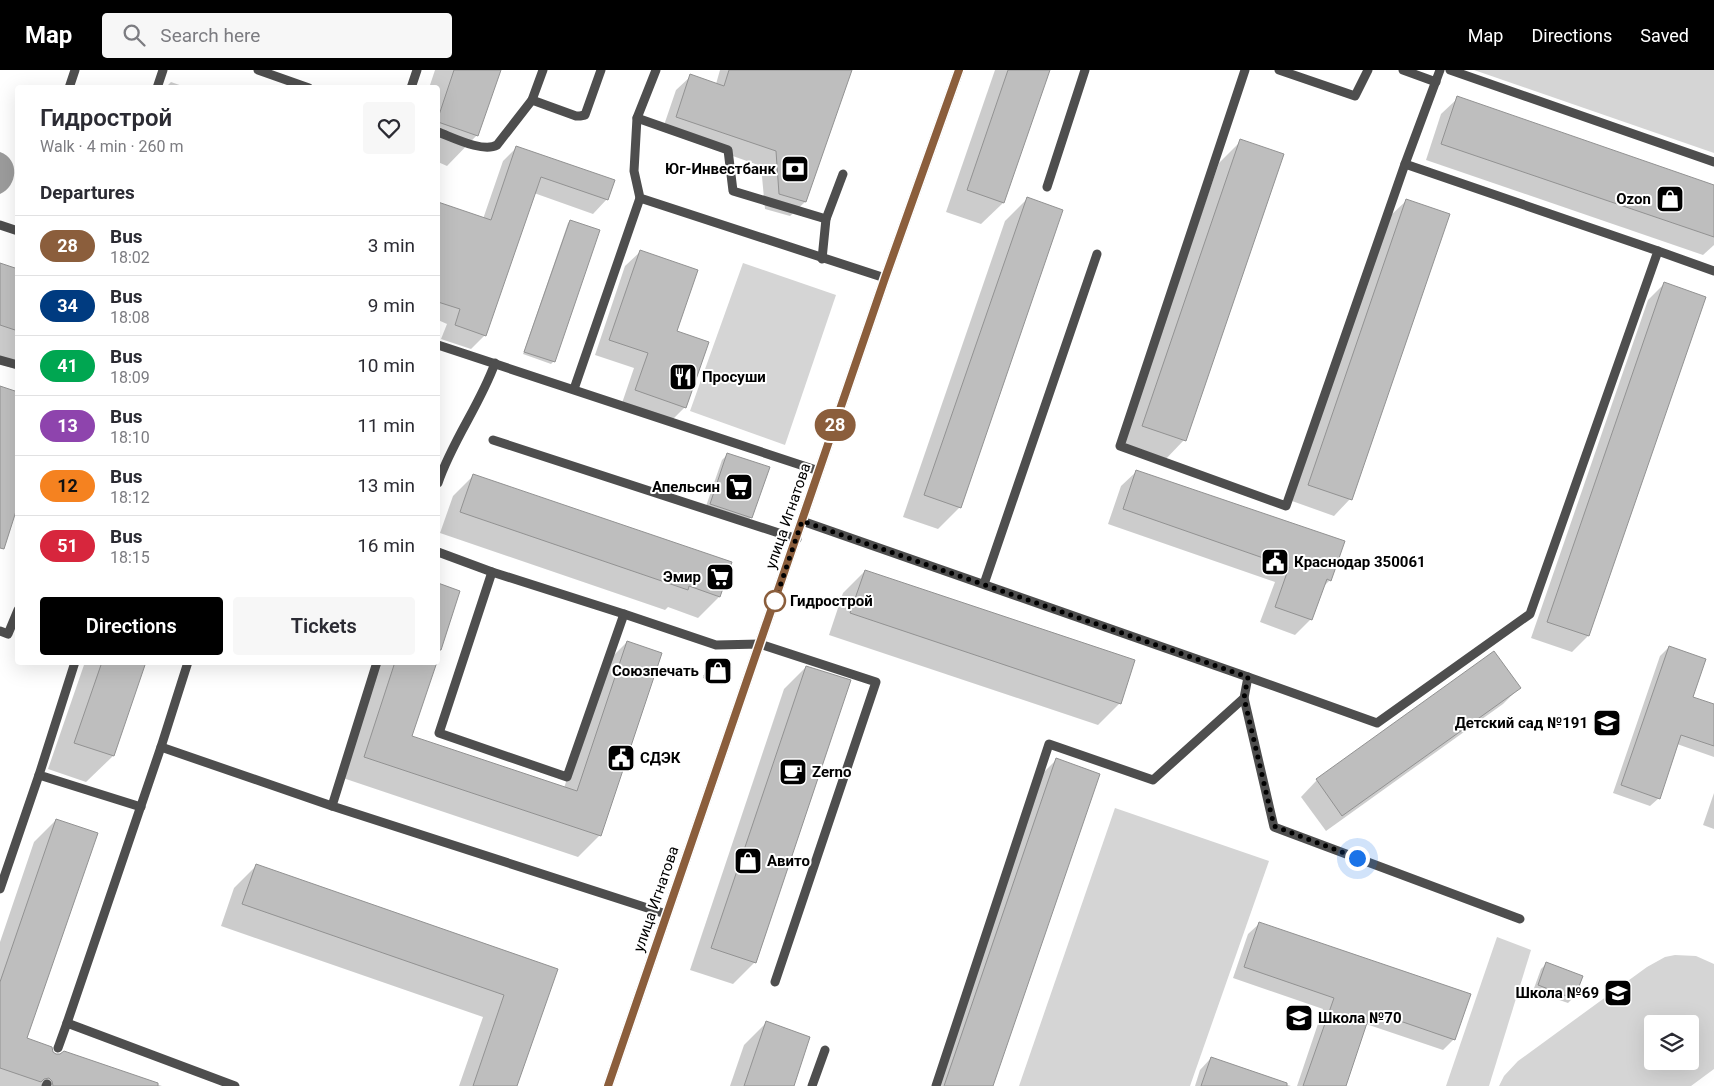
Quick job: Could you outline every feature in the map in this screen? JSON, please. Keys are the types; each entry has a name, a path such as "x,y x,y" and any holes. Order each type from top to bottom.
{"street":[{"name":"улица Игнатова","path":"608,1086 885,278 959,70"}],"lane":[{"path":"70,85 75,70"},
{"path":"158,85 163,70"},
{"path":"258,70 300,85"},
{"path":"412,85 417,70"},
{"path":"440,133 483,148 491,148 497,145 532,100 543,70"},
{"path":"532,100 576,116 585,114 601,70"},
{"path":"574,389 640,198 634,171 637,118 656,70"},
{"path":"1047,187 1085,70"},
{"path":"1245,70 1120,446 1286,506 1405,164 1440,70"},
{"path":"1279,70 1355,96 1368,70"},
{"path":"1403,70 1436,82"},
{"path":"1450,70 1714,162"},
{"path":"637,118 728,150 733,191 826,219"},
{"path":"1405,164 1714,271"},
{"path":"822,259 826,219 843,174"},
{"path":"640,198 885,278"},
{"path":"0,225 15,230"},
{"path":"802,521 1376,723 1530,614 1658,251"},
{"path":"984,584 1098,254"},
{"path":"440,346 819,470"},
{"path":"0,360 15,364"},
{"path":"440,477 446,460 468,417 488,384 495,363"},
{"path":"493,440 797,539"},
{"path":"440,553 492,572 716,645 760,644 876,682 776,982"},
{"path":"492,572 439,732 566,777 624,614"},
{"path":"0,631 8,634 15,617"},
{"path":"0,888 74,665"},
{"path":"58,1048 141,807 187,665"},
{"path":"332,806 376,665"},
{"path":"1248,677 1244,698 1274,826 1520,919"},
{"path":"936,1086 1049,744 1153,780 1244,698"},
{"path":"161,747 332,806 666,914"},
{"path":"39,774 141,807"},
{"path":"67,1022 236,1086"},
{"path":"812,1086 825,1050"}],"shaded area":[{"path":"1474,70 1714,70 1714,153"},
{"path":"0,152 11,160 14,166 14,173 10,185 0,194"},
{"path":"743,263 836,295 785,445 690,411"},
{"path":"1115,808 1269,861 1190,1086 1019,1086"},
{"path":"1497,937 1531,950 1489,1086 1446,1086"},
{"path":"1675,955 1696,956 1714,964 1714,1069 1691,1086 1499,1086 1504,1076 1518,1061 1647,967 1665,957"}],"building":[{"path":"454,70 501,70 478,136 440,123 440,112"},
{"path":"729,70 852,70 806,202 779,194 776,151 676,117 690,74 724,86"},
{"path":"1008,70 1050,70 1004,203 967,190"},
{"path":"1457,96 1714,185 1714,237 1441,144"},
{"path":"1240,139 1284,154 1186,441 1142,426"},
{"path":"516,146 615,180 608,200 541,177 486,336 455,325 460,309 440,303 440,203 491,220"},
{"path":"1027,197 1063,210 961,508 924,495"},
{"path":"1406,199 1450,214 1352,500 1308,485"},
{"path":"570,220 600,230 555,362 524,352"},
{"path":"640,250 698,270 677,331 709,342 686,408 635,390 648,353 609,340"},
{"path":"0,263 15,268 15,330 0,325"},
{"path":"1664,282 1706,297 1589,636 1547,622"},
{"path":"0,386 15,391 15,514 4,549 0,548"},
{"name":"Апельсин","path":"727,453 770,467 752,518 710,504"},
{"path":"1136,470 1345,541 1331,581 1327,579 1312,620 1275,607 1289,567 1123,509"},
{"path":"473,474 732,562 720,597 689,586 688,590 460,512"},
{"path":"865,570 1135,660 1121,704 850,613"},
{"path":"440,584 460,591 440,650"},
{"path":"627,641 662,653 601,836 364,757 394,665 436,665 412,736 577,791"},
{"path":"1669,646 1706,659 1693,697 1714,704 1714,746 1681,735 1660,799 1621,785"},
{"path":"1494,651 1521,688 1342,816 1316,779"},
{"name":"Союзпечать","path":"710,659 731,667 726,683 704,676"},
{"path":"101,665 145,665 114,756 74,743"},
{"path":"806,666 851,680 756,963 711,948"},
{"path":"1056,758 1100,774 993,1086 944,1086"},
{"path":"56,819 98,833 27,1038 52,1047 53,1052 56,1054 64,1051 158,1083 158,1086 53,1086 49,1078 41,1082 0,1068 0,982"},
{"path":"256,864 558,969 517,1086 473,1086 504,995 242,904"},
{"path":"1259,922 1471,994 1455,1040 1371,1011 1346,1086 1303,1086 1334,998 1244,967"},
{"path":"1546,962 1583,976 1574,999 1538,985"},
{"path":"766,1021 810,1037 794,1086 744,1086"},
{"path":"1211,1057 1287,1083 1287,1086 1201,1086"}],"bus line":[{"name":"28","path":"608,1086 885,278 959,70"}],"place":[{"name":"Юг-Инвестбанк","path":"795,169"},
{"name":"Ozon","path":"1670,199"},
{"name":"Просуши","path":"683,377"},
{"name":"Апельсин","path":"739,487"},
{"name":"Краснодар 350061","path":"1275,562"},
{"name":"Эмир","path":"720,577"},
{"name":"Гидрострой","path":"775,601"},
{"name":"Союзпечать","path":"718,671"},
{"name":"Детский сад №191","path":"1607,723"},
{"name":"СДЭК","path":"621,758"},
{"name":"Zerno","path":"793,772"},
{"name":"Авито","path":"748,861"},
{"name":"Школа №69","path":"1618,993"},
{"name":"Школа №70","path":"1299,1018"}],"route":[{"path":"775,601 802,521 1248,677 1244,698 1274,826 1357,858"}]}
